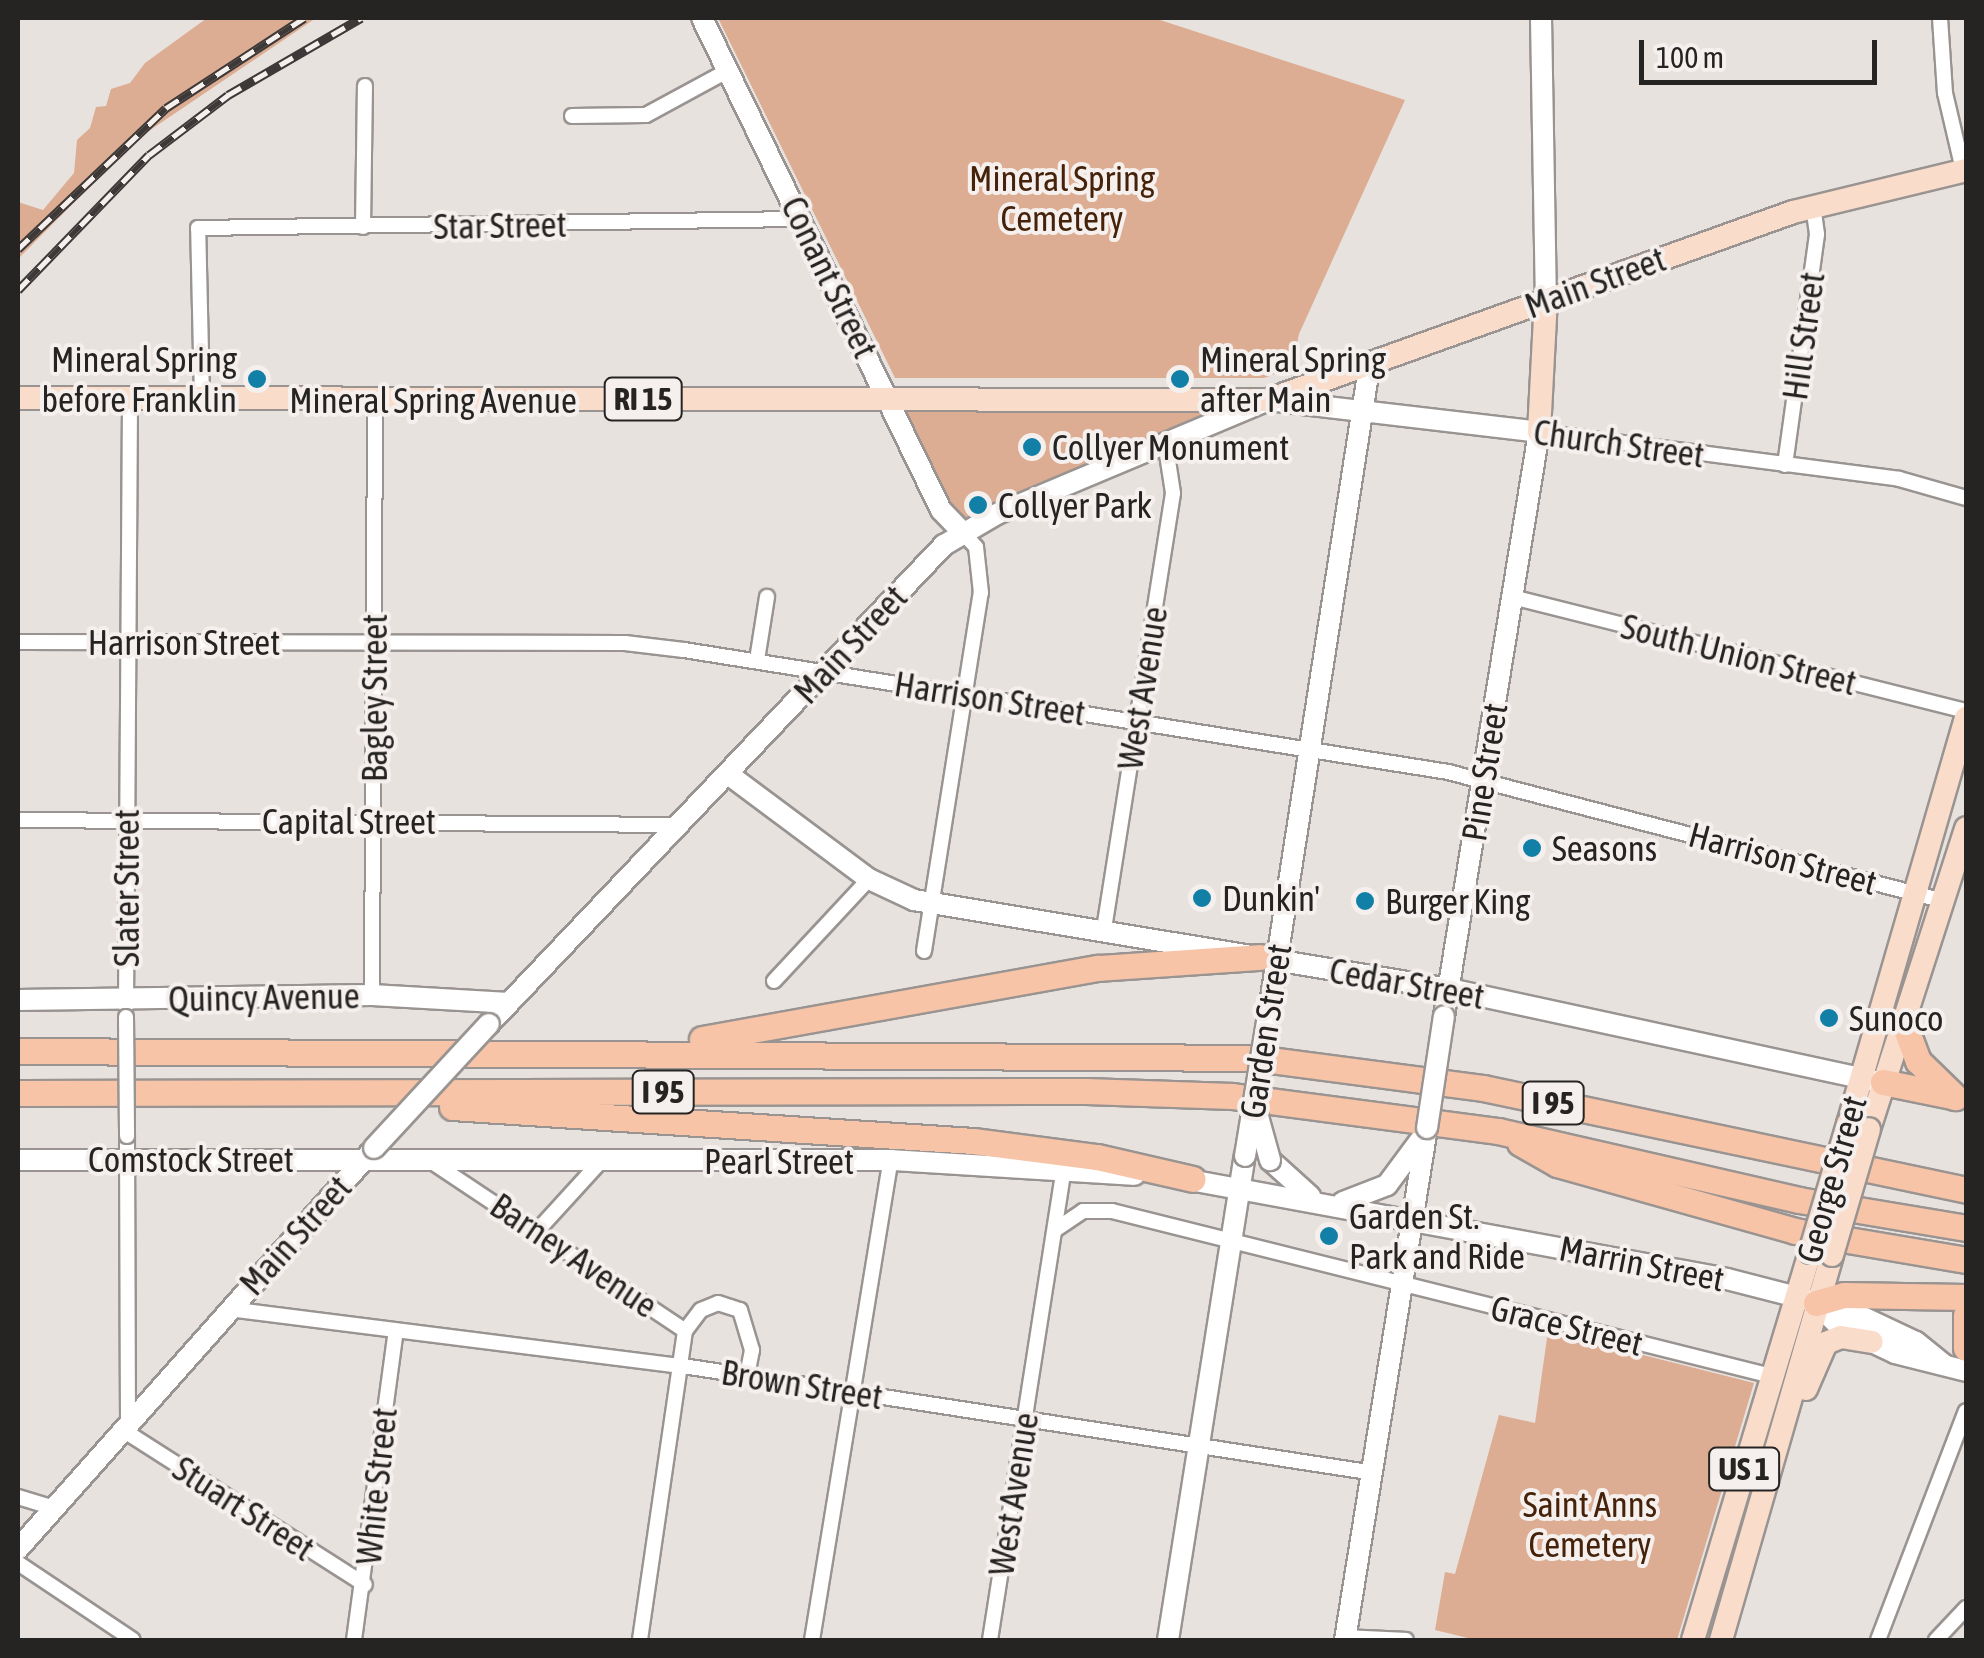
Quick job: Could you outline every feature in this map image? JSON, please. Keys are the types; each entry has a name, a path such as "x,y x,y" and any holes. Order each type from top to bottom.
{"highway":[{"path":"608,1052 846,1018 1098,968 1268,958"},
{"path":"1903,1021 1918,1061 1961,1099"},
{"name":"I 95","path":"18,1051 1114,1053 1299,1062 1511,1094 1966,1190"},
{"path":"1872,1080 1961,1099"},
{"name":"I 95","path":"18,1092 1152,1092 1318,1104 1498,1131 1800,1200 1966,1228"},
{"path":"268,1092 973,1141 1097,1157 1192,1179"},
{"path":"1498,1131 1557,1164 1768,1224 1966,1260"},
{"path":"1806,1300 1844,1295 1966,1297"},
{"path":"1966,1315 1966,1348"}],"main road":[{"name":"Conant Street","path":"702,18 941,510 963,532"},
{"name":"Pine Street","path":"1345,1639 1539,432 1546,300 1541,18"},
{"name":"Main Street","path":"18,1548 228,1309 489,1024 963,532 1166,448 1268,400 1370,362 1812,206 1965,170"},
{"name":"Garden Street","path":"1168,1640 1270,1004 1268,958 1308,750 1370,362"},
{"name":"Mineral Spring Avenue","path":"18,398 375,402 888,397 1268,400"},
{"name":"Church Street","path":"1268,400 1539,432"},
{"name":"George Street","path":"1693,1640 1821,1254 1872,1080 1914,892 1966,714"},
{"name":"Cedar Street","path":"728,774 869,879 931,903 1449,989 1872,1080"},
{"name":"George Street","path":"1872,1080 1903,1021 1966,828"},
{"name":"Quincy Avenue","path":"18,1000 126,1008 372,994 509,1003"},
{"path":"1255,1091 1270,1160 1294,1186 1326,1204 1365,1197 1396,1177 1426,1128"},
{"name":"Comstock Street","path":"18,1160 370,1154"},
{"name":"Pearl Street","path":"370,1154 432,1161 891,1160 1192,1179"},
{"name":"Marrin Street","path":"1192,1179 1413,1219 1806,1300"},
{"path":"1806,1300 1840,1326 1872,1342"},
{"path":"1806,1300 1905,1336 1943,1364"},
{"path":"1754,1539 1820,1350 1841,1337 1872,1342 1966,1371"},
{"name":"George Street","path":"1721,1640 1754,1539 1782,1379"}],"street":[{"path":"1940,18 1945,93 1965,170"},
{"path":"572,116 646,115 727,70"},
{"path":"364,227 365,86"},
{"name":"Hill Street","path":"1785,465 1817,234 1812,206"},
{"name":"Star Street","path":"202,398 198,228 801,220"},
{"name":"Slater Street","path":"126,1427 125,822 130,398"},
{"name":"Bagley Street","path":"372,994 375,402"},
{"name":"Church Street","path":"1539,432 1899,479 1966,498"},
{"name":"West Avenue","path":"1104,929 1173,492 1166,448"},
{"path":"924,952 982,577 976,547 963,532"},
{"path":"756,660 767,597"},
{"name":"South Union Street","path":"1512,597 1966,714"},
{"name":"Harrison Street","path":"18,642 625,643 756,660 1483,780 1944,901"},
{"name":"Capital Street","path":"18,820 680,824"},
{"path":"774,981 869,879"},
{"path":"812,1640 891,1160"},
{"name":"Barney Avenue","path":"432,1161 686,1331 640,1640"},
{"path":"538,1230 600,1162"},
{"name":"West Avenue","path":"990,1640 1064,1170"},
{"name":"Grace Street","path":"1055,1230 1094,1208 1782,1379"},
{"path":"686,1331 701,1310 718,1303 740,1310 752,1350 747,1376"},
{"name":"Brown Street","path":"228,1309 683,1366 1374,1473"},
{"name":"White Street","path":"354,1640 365,1585 396,1331"},
{"path":"128,1379 152,1396"},
{"path":"1881,1637 1966,1410"},
{"name":"Stuart Street","path":"126,1427 365,1585"},
{"path":"18,1497 54,1508"},
{"path":"18,1563 133,1640"},
{"path":"1936,1640 1966,1608"},
{"path":"1345,1639 1406,1640"}],"green space":[{"path":"207,18 316,18 137,139 18,259 18,202 43,210 74,173 77,140 90,128 96,107 106,106 111,89 130,83 145,63"},
{"name":"Mineral Spring Cemetery","path":"718,18 1154,18 1405,100 1299,334 1292,368 1264,378 895,378"},
{"path":"1250,399 967,533 921,470 901,401"},
{"name":"Saint Anns Cemetery","path":"1548,1331 1754,1383 1677,1640 1476,1640 1435,1630 1445,1572 1455,1574 1499,1415 1535,1423"}],"railway":[{"path":"18,249 166,108 304,18"},
{"path":"18,290 149,155 228,95 361,18"}],"place":[{"name":"Mineral Spring before Franklin","path":"257,379"},
{"name":"Mineral Spring after Main","path":"1180,379"},
{"name":"Collyer Monument","path":"1032,447"},
{"name":"Collyer Park","path":"978,505"},
{"name":"Seasons","path":"1532,848"},
{"name":"Dunkin'","path":"1202,898"},
{"name":"Burger King","path":"1365,901"},
{"name":"Sunoco","path":"1829,1018"},
{"name":"Garden St. Park and Ride","path":"1329,1236"}]}
